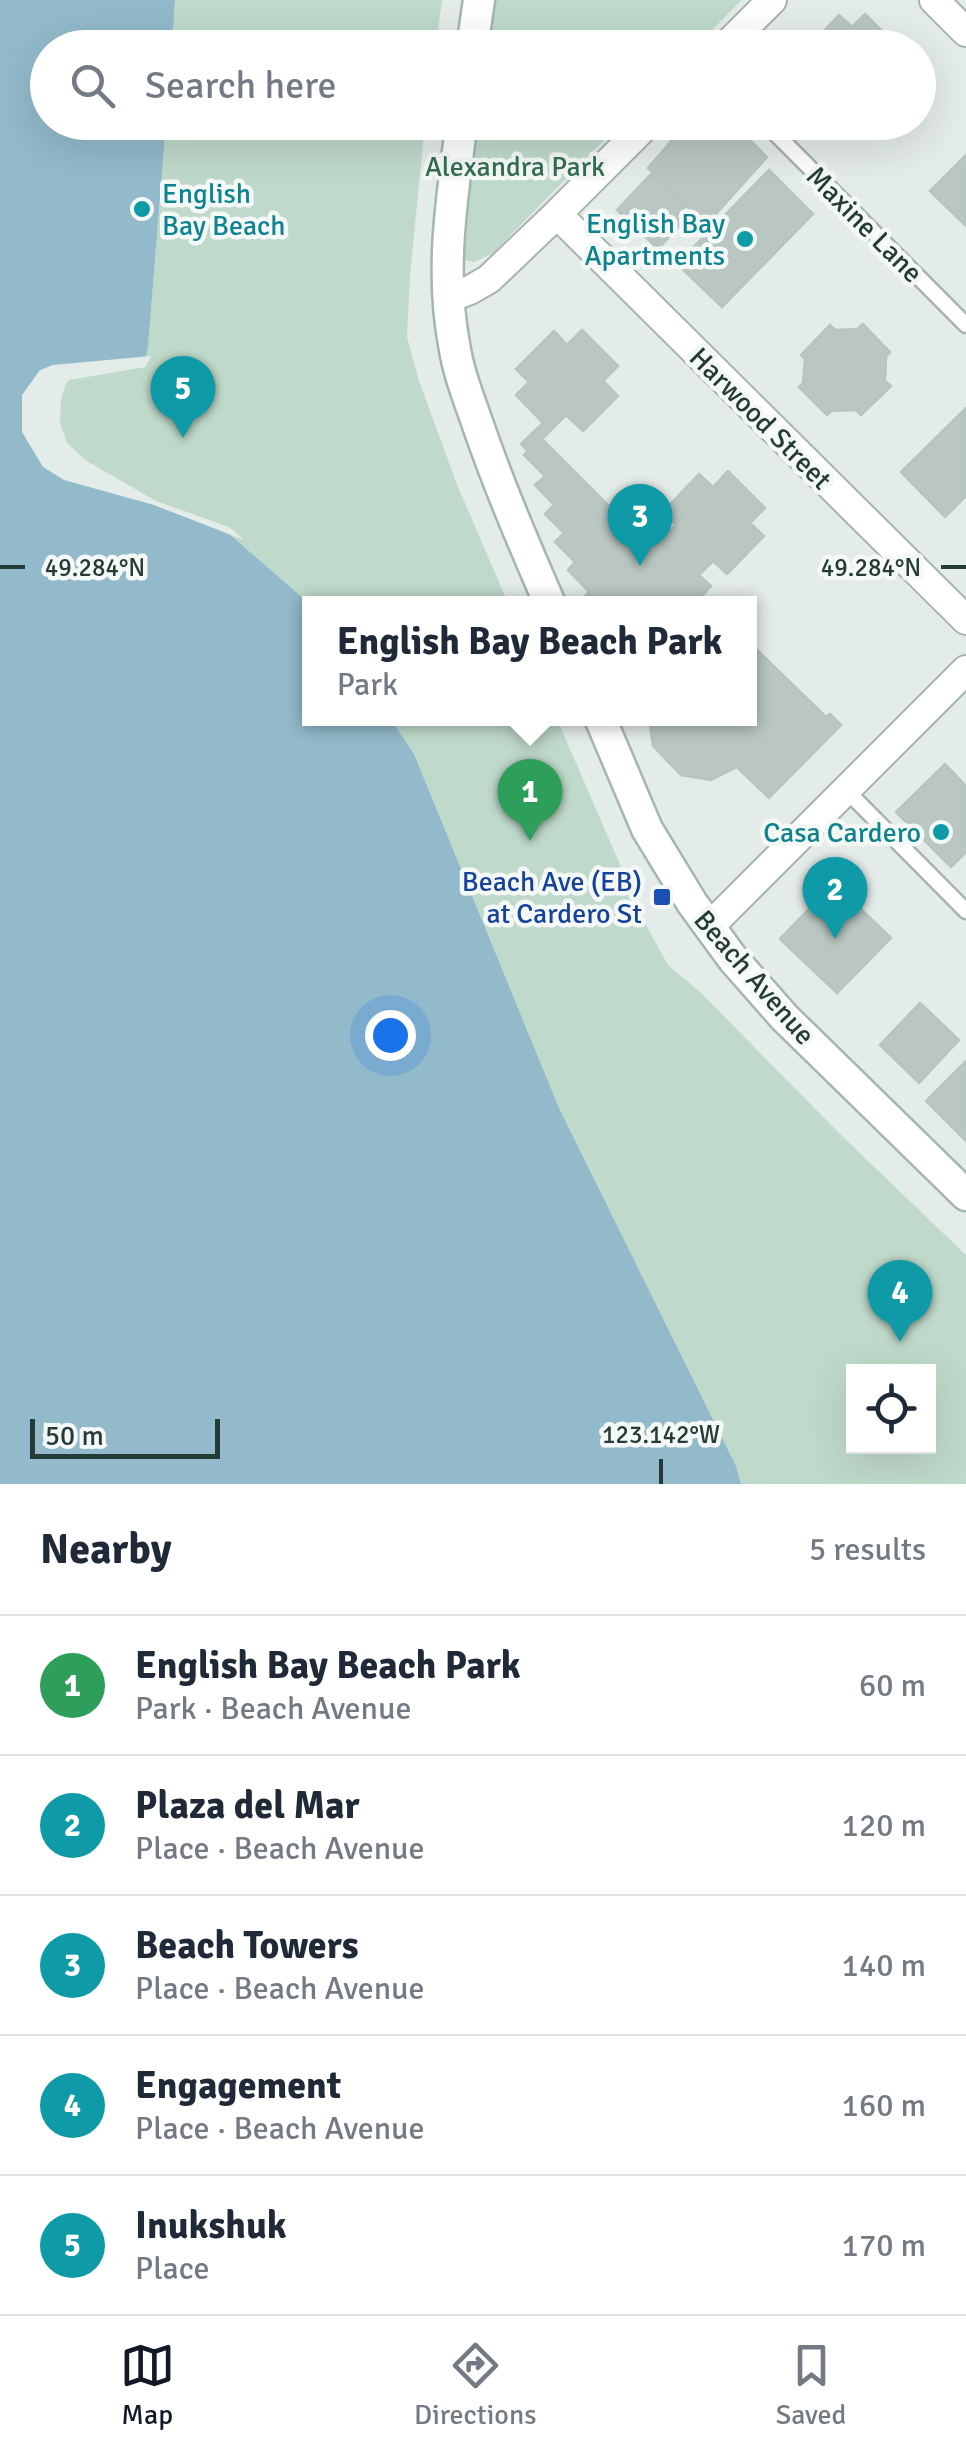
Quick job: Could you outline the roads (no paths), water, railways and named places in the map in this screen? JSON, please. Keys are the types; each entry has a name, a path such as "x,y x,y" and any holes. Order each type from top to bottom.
{"street":[{"path":"474,30 478,0"},
{"path":"742,30 772,0"},
{"path":"934,0 966,32"},
{"path":"460,140 447,264 454,346 501,490 547,596"},
{"path":"448,298 489,279 631,140"},
{"name":"Harwood Street","path":"557,214 966,620"},
{"path":"709,927 966,670"},
{"name":"Beach Avenue","path":"603,726 647,829 733,959 784,1017 966,1195"}],"lane":[{"name":"Maxine Lane","path":"782,140 966,325"},
{"path":"847,792 966,911"}],"water":[{"path":"0,0 175,0 173,30 30,30 30,140 165,140 144,364 66,376 56,400 63,446 154,505 227,532 302,597 302,726 396,726 414,754 559,1108 736,1466 741,1484 0,1484"}],"place":[{"name":"English Bay Beach","path":"142,209"},
{"name":"English Bay Apartments","path":"745,239"},
{"name":"Inukshuk","path":"183,438"},
{"name":"Beach Towers","path":"640,566"},
{"name":"Casa Cardero","path":"941,832"},
{"name":"English Bay Beach Park","path":"530,841"},
{"name":"Beach Ave (EB) at Cardero St","path":"662,897"},
{"name":"Plaza del Mar","path":"835,939"},
{"name":"Engagement","path":"900,1342"}],"park label":[{"name":"Alexandra Park","path":"515,166"}]}
